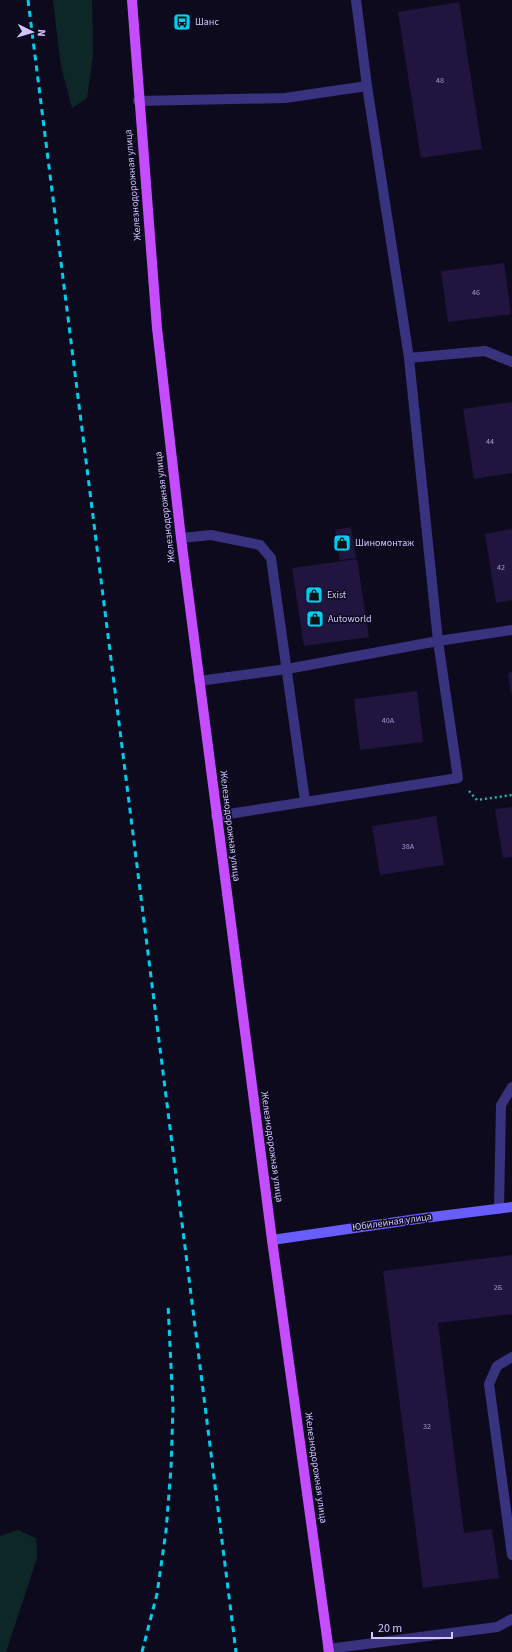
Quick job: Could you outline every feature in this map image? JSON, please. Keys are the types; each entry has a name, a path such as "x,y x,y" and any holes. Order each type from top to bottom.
{"main road":[{"name":"Железнодорожная улица","path":"132,0 138,102 156,328 181,538 272,1240 329,1651"}],"street":[{"name":"Юбилейная улица","path":"272,1240 512,1207"}],"lane":[{"path":"216,816 458,778 438,641 409,358 367,86 356,0"},
{"path":"138,102 285,98 367,86"},
{"path":"409,358 485,351 512,362"},
{"path":"181,538 211,535 260,545 271,558 305,801"},
{"path":"199,681 287,669 438,641 512,630"},
{"path":"499,1209 501,1105 512,1087"},
{"path":"512,1357 497,1366 489,1384 512,1555"},
{"path":"329,1651 406,1638 497,1627 512,1619"}],"path":[{"path":"458,778 477,800 512,795"}],"green space":[{"path":"53,0 92,0 93,56 87,98 72,108 61,66"},
{"path":"18,1530 36,1538 37,1558 6,1652 0,1652 0,1536"}],"building":[{"path":"459,2 482,149 421,158 398,12"},
{"path":"504,263 511,314 448,322 441,271"},
{"path":"512,402 512,473 474,479 463,409"},
{"path":"351,527 356,558 340,560 335,530"},
{"path":"512,529 512,600 496,603 485,534"},
{"path":"357,559 369,637 304,646 292,568"},
{"path":"512,672 512,694 511,694 508,673"},
{"path":"417,691 423,742 360,750 354,699"},
{"path":"512,807 512,857 503,858 495,809"},
{"path":"436,816 444,865 380,875 372,826"},
{"path":"512,1255 512,1314 438,1323 464,1533 492,1529 499,1578 423,1588 383,1271"}],"railway":[{"path":"28,0 236,1652"},
{"path":"142,1652 157,1594 166,1531 171,1468 173,1408 168,1304"}],"place":[{"name":"Шанс","path":"182,22"},
{"name":"Шиномонтаж","path":"342,543"},
{"name":"Exist","path":"314,595"},
{"name":"Autoworld","path":"315,619"}]}
